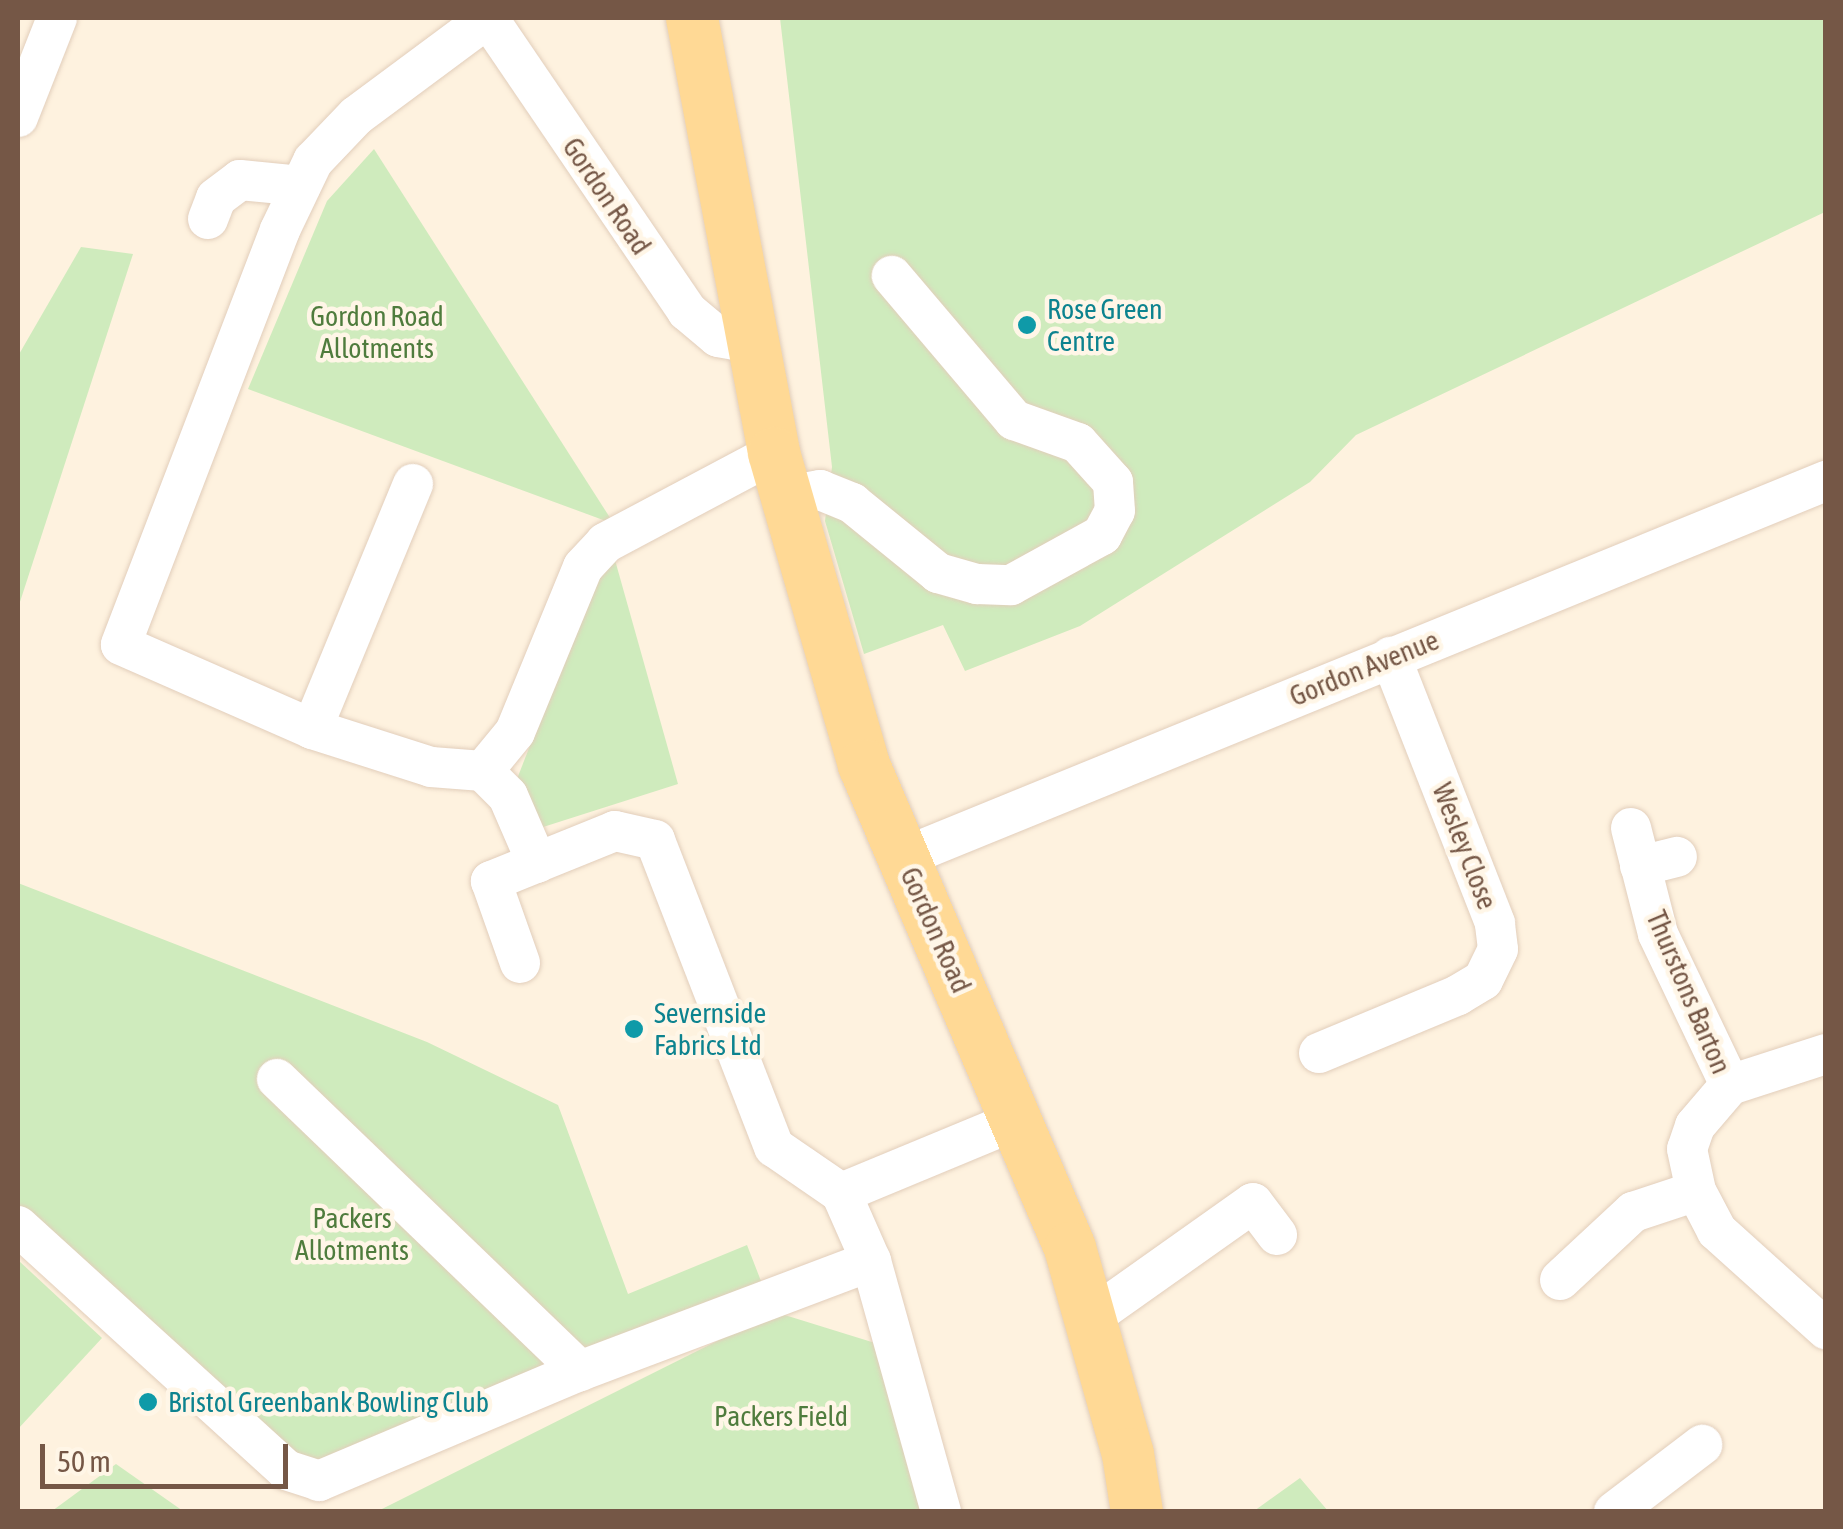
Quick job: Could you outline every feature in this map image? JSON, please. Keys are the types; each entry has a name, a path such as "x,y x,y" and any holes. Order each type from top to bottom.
{"main road":[{"name":"Gordon Road","path":"692,18 780,474 864,765 1020,1120 1092,1317 1137,1512"}],"street":[{"path":"18,118 57,18"},
{"path":"488,18 356,116 313,160 222,377 121,645 312,729 431,767 483,771 508,796 537,863"},
{"name":"Gordon Road","path":"488,18 686,310 718,337 752,342"},
{"path":"208,219 216,198 240,180 301,186"},
{"path":"483,771 515,732 583,567 605,543 780,474 852,503 938,573 977,584 1011,585 1102,534 1116,511 1113,482 1078,443 1014,420 892,276"},
{"name":"Gordon Avenue","path":"904,857 1826,481"},
{"path":"312,729 413,484"},
{"name":"Wesley Close","path":"1319,1053 1458,995 1483,980 1498,949 1495,923 1391,657"},
{"name":"Thurstons Barton","path":"1631,828 1659,861 1658,934 1730,1085 1695,1126 1687,1149 1696,1192 1718,1231 1826,1330"},
{"path":"520,964 491,882 615,831 656,840 774,1147 840,1193 871,1261 940,1512"},
{"path":"1730,1085 1826,1054"},
{"path":"277,1079 580,1371"},
{"path":"840,1193 1020,1120"},
{"path":"1560,1280 1633,1212 1696,1192"},
{"path":"1092,1317 1253,1203 1278,1235"},
{"path":"18,1226 286,1470 319,1481 580,1371 871,1261"},
{"path":"1614,1512 1702,1445"}],"green space":[{"path":"780,18 1825,18 1825,212 1356,435 1310,482 1080,626 965,671 943,625 864,654 825,521 832,467"},
{"name":"Gordon Road Allotments","path":"374,149 614,524 248,389 327,201"},
{"path":"81,247 133,254 18,608 18,356"},
{"path":"613,553 678,784 540,828 517,779 602,560"},
{"name":"Packers Allotments","path":"18,883 427,1042 558,1105 628,1294 747,1245 766,1294 316,1465 278,1450 18,1242"},
{"path":"18,1260 102,1338 18,1429"},
{"name":"Packers Field","path":"775,1312 875,1343 921,1512 376,1512"},
{"path":"116,1464 183,1511 52,1511"},
{"path":"1300,1478 1328,1511 1254,1511"}],"place":[{"name":"Rose Green Centre","path":"1027,325"},
{"name":"Severnside Fabrics Ltd","path":"634,1029"},
{"name":"Bristol Greenbank Bowling Club","path":"148,1402"}]}
